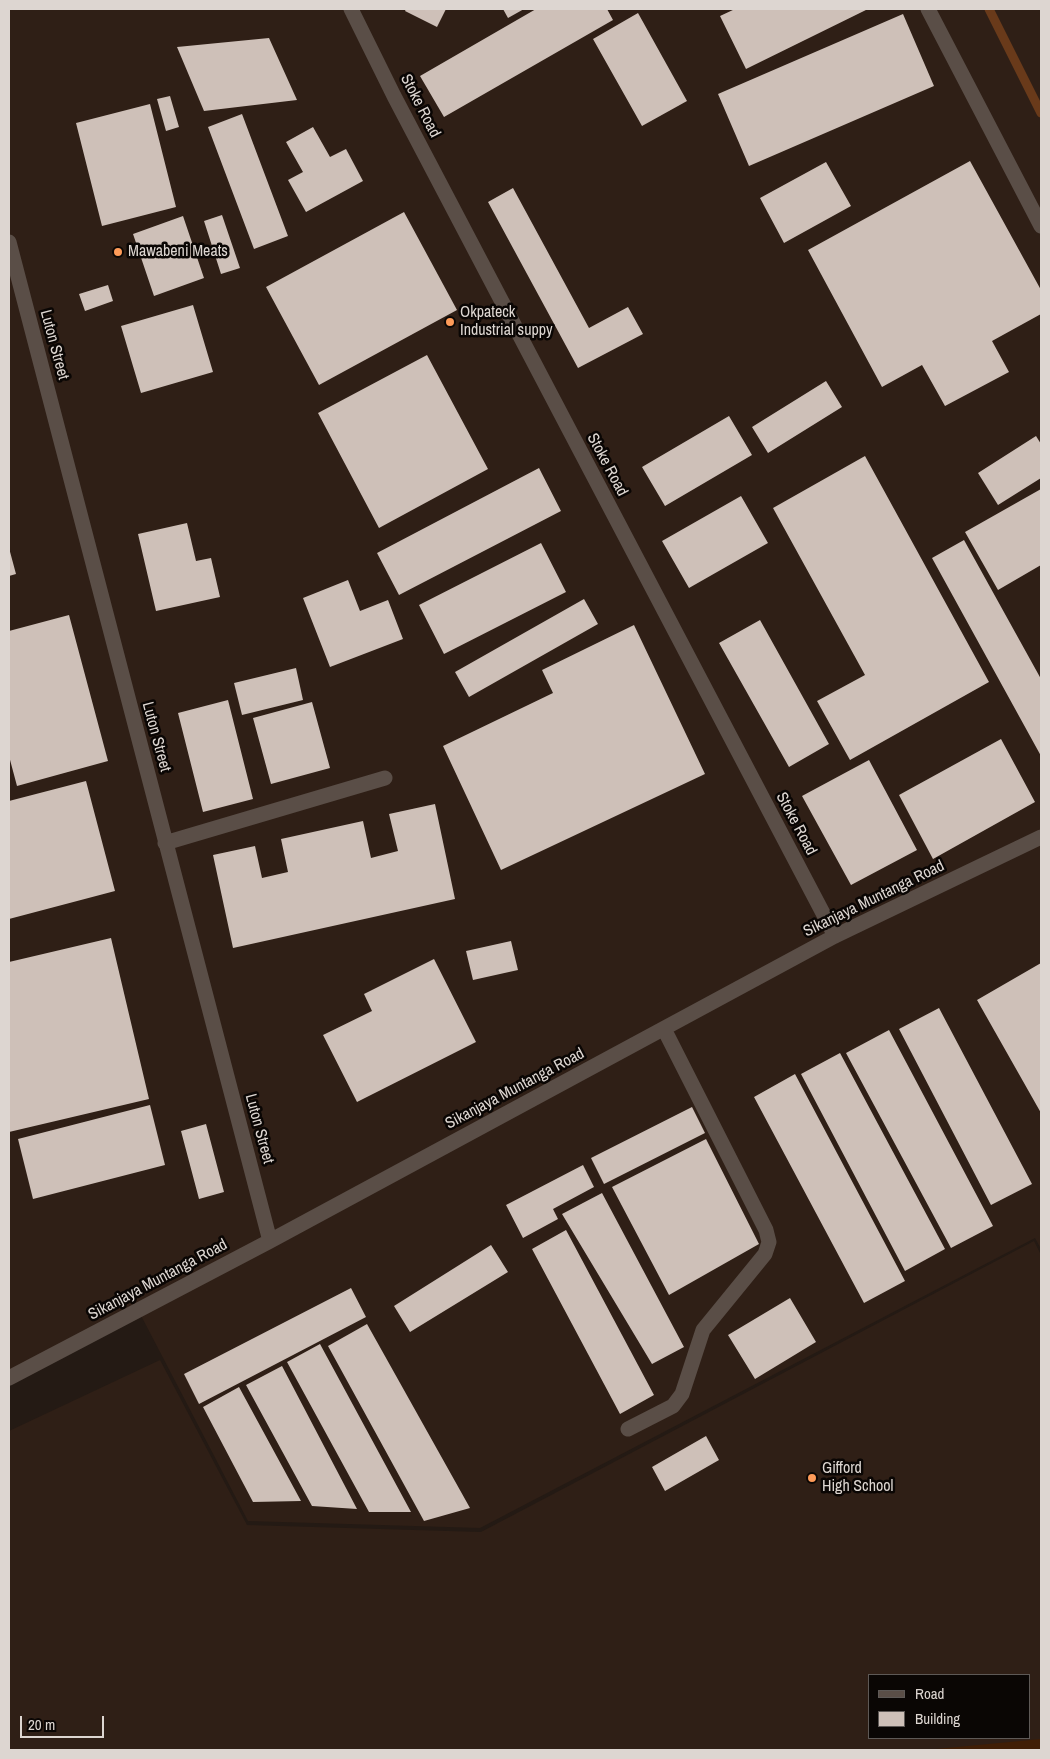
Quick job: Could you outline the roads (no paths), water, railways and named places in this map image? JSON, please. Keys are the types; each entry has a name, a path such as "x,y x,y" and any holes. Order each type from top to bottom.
{"street":[{"name":"Stoke Road","path":"352,9 394,96 835,936"},
{"path":"928,9 1041,226"},
{"name":"Luton Street","path":"9,242 270,1241"},
{"path":"165,843 385,778"},
{"name":"Sikanjaya Muntanga Road","path":"9,1378 270,1241 835,936 1041,837"},
{"path":"628,1429 673,1406 682,1394 703,1330 765,1254 768,1242 766,1230 664,1029"}],"waterway":[{"path":"989,9 1041,113"}],"place":[{"name":"Mawabeni Meats","path":"118,252"},
{"name":"Okpateck Industrial suppy","path":"450,322"},
{"name":"Gifford High School","path":"812,1478"}]}
